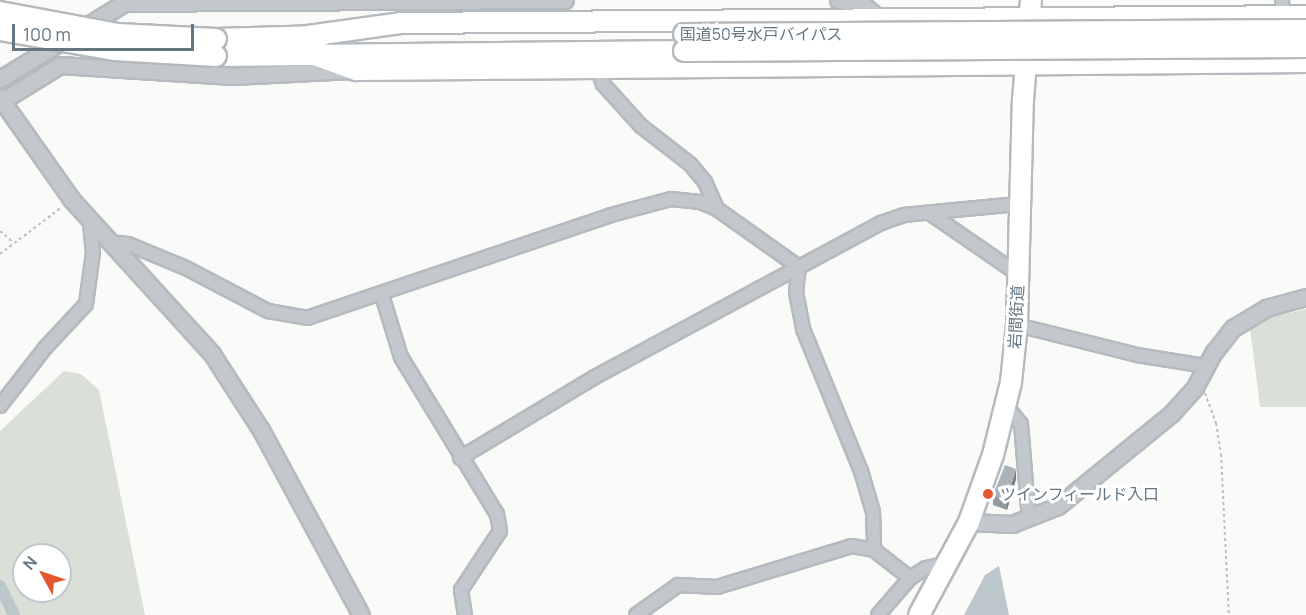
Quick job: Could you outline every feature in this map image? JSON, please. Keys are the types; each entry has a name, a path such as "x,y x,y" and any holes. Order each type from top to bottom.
{"main road":[{"name":"岩間街道","path":"919,615 969,522 1006,407 1017,325 1025,62 1031,0"},
{"path":"308,36 400,23 1029,20 1283,8 1306,16"},
{"path":"0,12 118,34 216,47"},
{"path":"0,30 115,50 216,47"},
{"name":"国道50号水戸バイパス","path":"216,47 315,55 684,43 1306,30"},
{"name":"国道50号水戸バイパス","path":"216,47 308,36 684,43 1306,47"},
{"path":"315,55 356,70 1025,62 1306,62"}],"street":[{"path":"0,80 124,3 565,0"},
{"path":"838,0 863,5 880,19"},
{"path":"356,70 232,76 60,65 1,100 72,200 212,354 236,390 361,615"},
{"path":"597,67 603,84 641,126 690,164 705,182 717,209"},
{"path":"109,242 128,244 167,260 268,311 307,318 382,295 648,204 685,200 717,209 799,267"},
{"path":"460,458 593,378 880,223 904,215 1019,204"},
{"path":"931,214 1018,274"},
{"path":"0,406 45,348 86,304 93,252 90,221"},
{"path":"799,267 796,292 802,329 861,471 873,512 874,550"},
{"path":"382,295 401,357 460,458 497,514 500,531 461,590 465,615"},
{"path":"969,522 998,526 1029,519 1058,506 1119,459 1195,387 1220,343 1252,314 1306,297"},
{"path":"1017,325 1137,355 1206,366"},
{"path":"1006,407 1021,424 1029,519"},
{"path":"636,615 678,585 717,587 852,546 874,550 910,578"},
{"path":"878,615 910,578 926,568 948,563"}],"path":[{"path":"0,254 72,200"},
{"path":"0,231 14,243"},
{"path":"1195,387 1205,393 1210,404 1221,454 1229,615"}],"shaded area":[{"path":"1306,309 1306,407 1260,407 1250,328 1259,320"},
{"path":"64,371 81,374 99,390 145,615 0,615 0,431"},
{"path":"999,566 1009,615 964,615 985,575"}],"building":[{"path":"1005,465 1016,469 1007,500 993,495"}],"waterway":[{"path":"0,586 14,615"}],"place":[{"name":"ツインフィールド入口","path":"988,494"}]}
